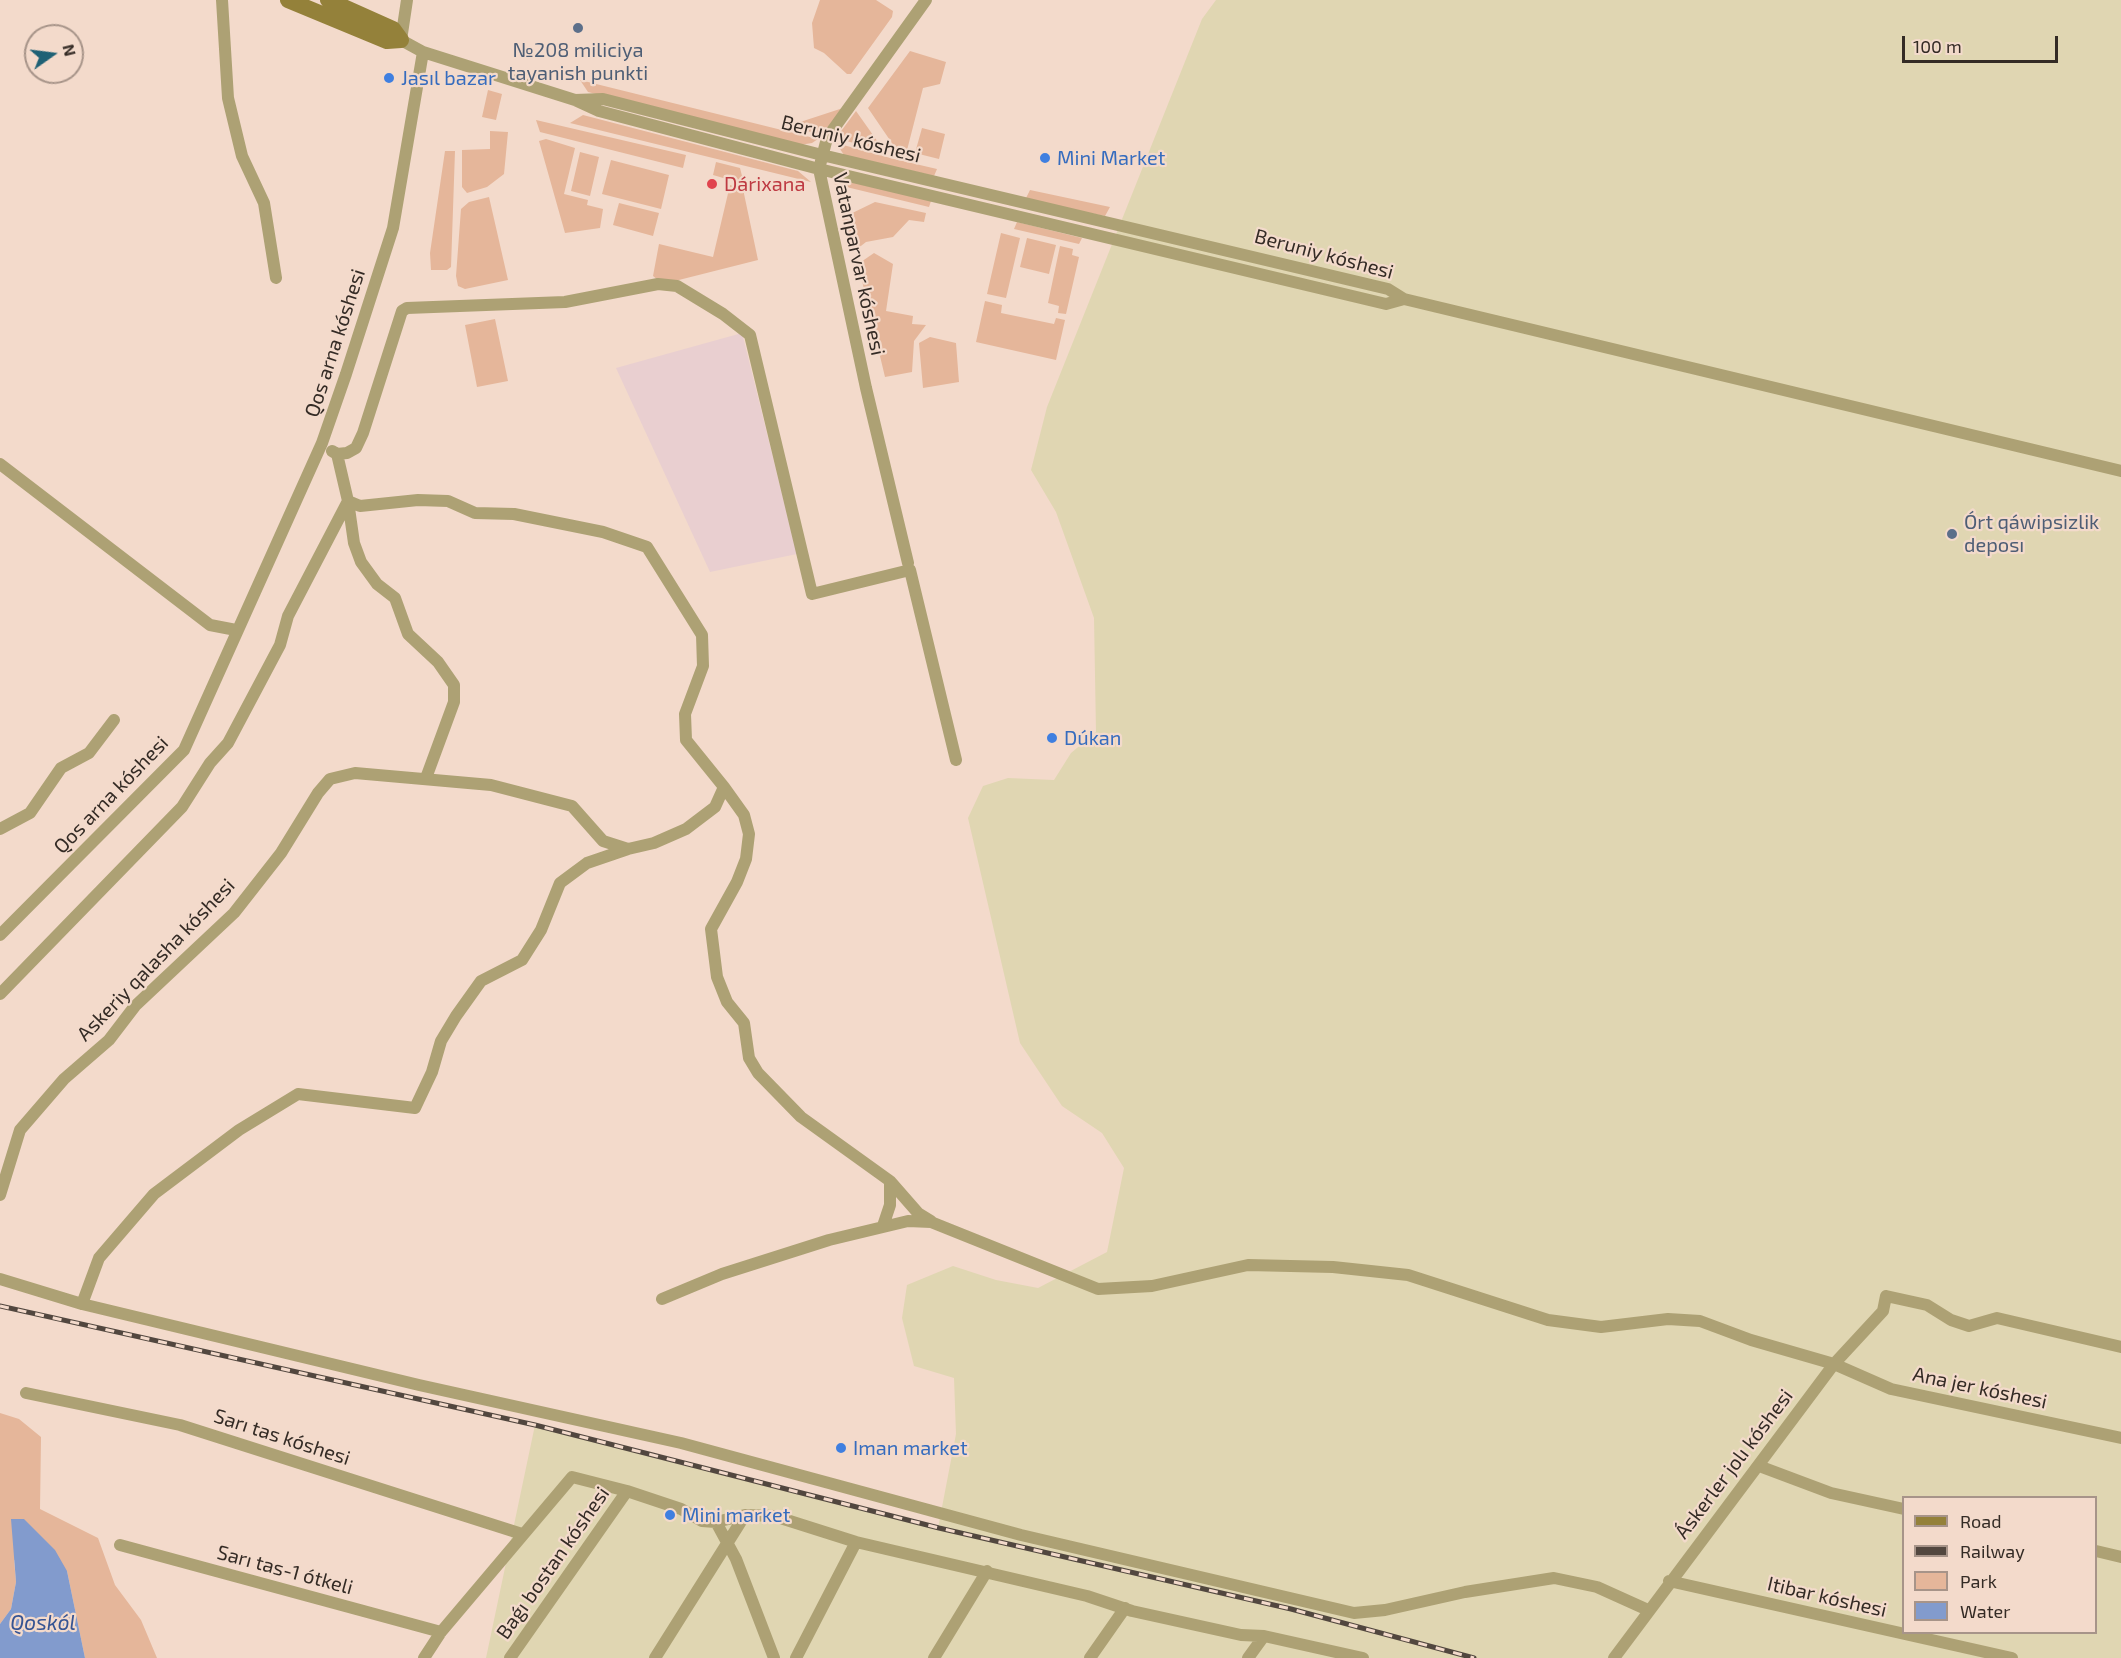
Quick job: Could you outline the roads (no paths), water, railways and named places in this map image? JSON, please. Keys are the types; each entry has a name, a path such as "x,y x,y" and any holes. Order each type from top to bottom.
{"street":[{"path":"222,0 228,98 242,156 264,203 276,278"},
{"path":"288,0 387,42 401,40"},
{"path":"328,0 393,29 401,40 423,52 575,100"},
{"path":"401,40 407,0"},
{"name":"Vatanparvar kóshesi","path":"926,0 827,138 819,169 866,388 956,760"},
{"name":"Qos arna kóshesi","path":"0,935 184,750 322,443 393,228 423,52"},
{"name":"Beruniy kóshesi","path":"575,100 603,99 822,155 1388,289 1404,299"},
{"name":"Beruniy kóshesi","path":"575,100 599,111 819,169 1386,304 1404,299"},
{"path":"1223,265 1226,251"},
{"path":"322,443 338,454 347,453 356,448 363,433 402,311 407,308 565,302 658,284 677,286 723,314 750,335 812,594 909,566"},
{"path":"1404,299 2121,471"},
{"path":"338,454 354,543 361,562 377,584 395,598 408,634 438,662 454,685 454,702 426,778"},
{"path":"0,464 210,625 236,630"},
{"path":"348,501 360,506 418,500 448,501 475,513 514,514 603,532 647,547 702,635 703,666 686,714 686,740 744,815 750,834 746,859 737,882 711,929 717,977 727,1002 744,1023 749,1058 758,1073 801,1117 890,1181 918,1213 932,1222"},
{"path":"0,994 182,807 210,763 228,743 280,645 288,616 348,501"},
{"path":"0,830 30,813 61,768 89,753 114,720"},
{"name":"Askeriy qalasha kóshesi","path":"0,1195 20,1130 64,1079 109,1040 135,1006 234,913 280,853 318,793 330,779 355,773 491,784 572,806 603,841 628,849"},
{"path":"82,1304 99,1258 154,1194 239,1130 298,1094 415,1108 432,1072 441,1041 456,1016 481,981 522,960 541,930 560,883 587,862 654,843 703,818 715,807 724,787"},
{"path":"883,1226 890,1205 890,1181"},
{"path":"662,1299 722,1274 829,1240 908,1221 932,1222"},
{"name":"Ana jer kóshesi","path":"932,1222 1098,1288 1152,1286 1248,1265 1333,1267 1408,1275 1548,1320 1601,1326 1668,1319 1700,1321 1751,1340 1834,1364 1891,1389 2121,1438"},
{"path":"0,1279 82,1304 419,1385 681,1443 1022,1535 1354,1612 1385,1610 1465,1592 1554,1578 1597,1587 1648,1610"},
{"name":"Áskerler jolı kóshesi","path":"1614,1658 1669,1581 1759,1466 1834,1364 1883,1311 1887,1296 1927,1305 1951,1320 1969,1326 1997,1318 2121,1347"},
{"name":"Sarı tas kóshesi","path":"26,1393 180,1425 522,1534"},
{"path":"1759,1466 1831,1493 1902,1509"},
{"path":"424,1658 441,1632 572,1477 627,1491 681,1509 702,1521 716,1522 745,1515 774,1516 856,1542 987,1571 1125,1608 1241,1635 1264,1636 1363,1658"},
{"name":"Baǵı bostan kóshesi","path":"510,1658 627,1491"},
{"path":"655,1658 745,1515"},
{"path":"716,1522 736,1559 774,1658"},
{"path":"796,1658 856,1542"},
{"name":"Sarı tas-1 ótkeli","path":"120,1545 441,1632"},
{"path":"2097,1551 2121,1557"},
{"path":"934,1658 987,1571"},
{"name":"Itibar kóshesi","path":"1669,1581 1902,1633"},
{"path":"1090,1658 1125,1608"},
{"name":"Itibar kóshesi","path":"1905,1634 2012,1658"},
{"path":"1248,1658 1264,1636"}],"water":[{"name":"Qoskól","path":"11,1519 24,1519 55,1550 67,1571 85,1658 0,1658 0,1624 11,1609 16,1582"}],"railway":[{"path":"0,1306 535,1425 939,1528 1291,1609 1474,1658"}],"place":[{"name":"№208 miliciya tayanish punkti","path":"578,28"},
{"name":"Jasıl bazar","path":"389,78"},
{"name":"Mini Market","path":"1045,158"},
{"name":"Dárixana","path":"712,184"},
{"name":"Órt qáwipsizlik deposı","path":"1952,534"},
{"name":"Dúkan","path":"1052,738"},
{"name":"Iman market","path":"841,1448"},
{"name":"Mini market","path":"670,1515"}]}
